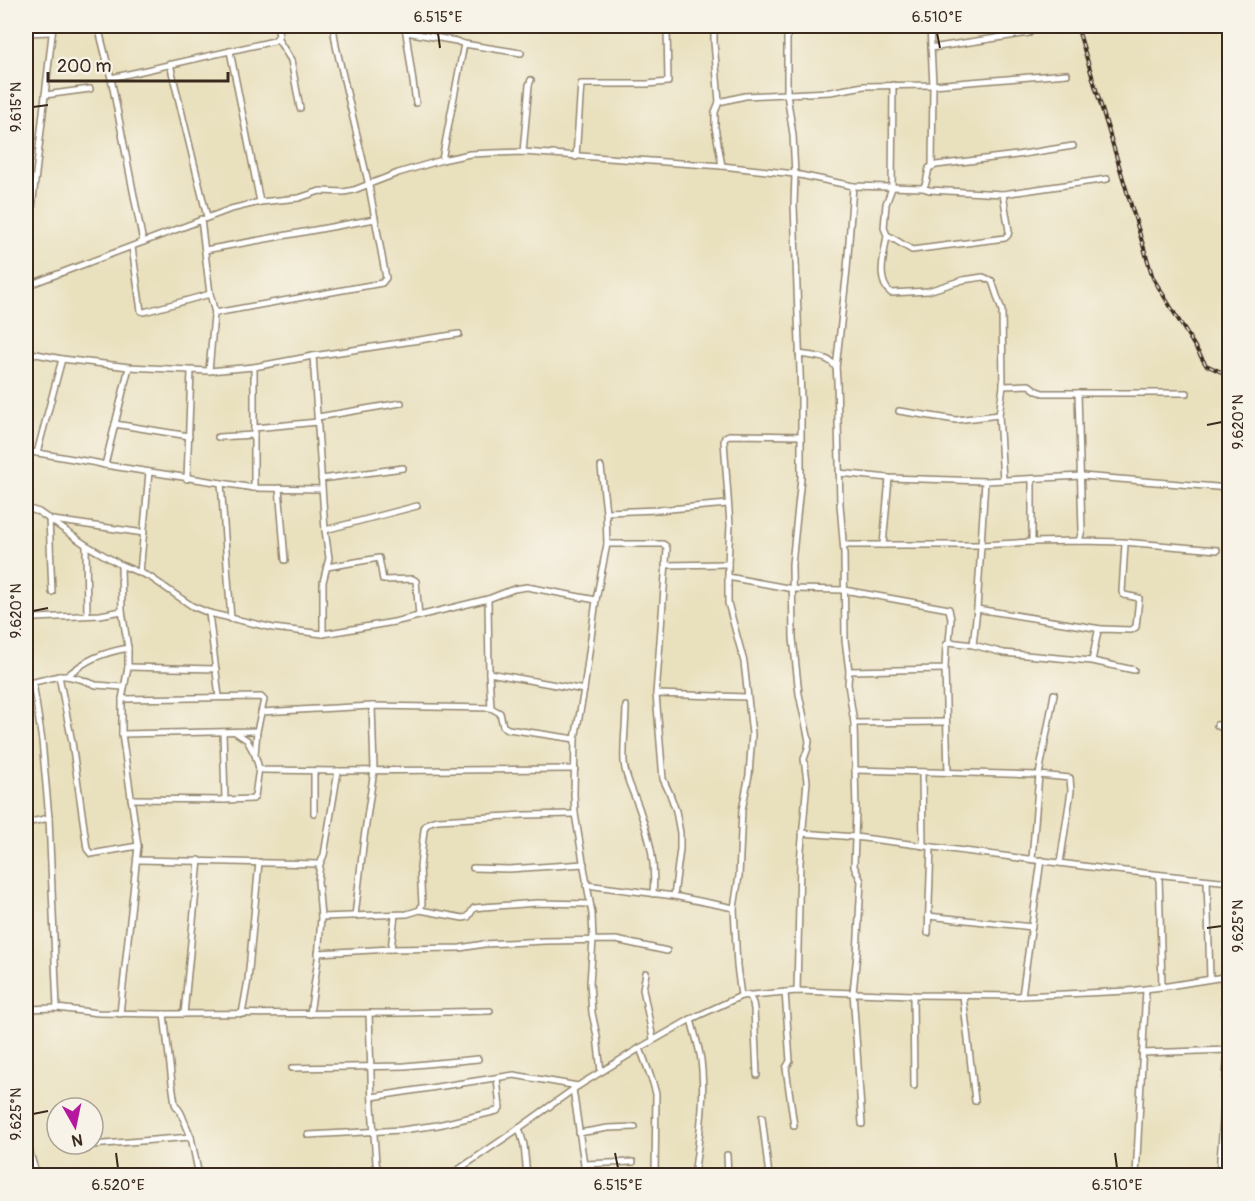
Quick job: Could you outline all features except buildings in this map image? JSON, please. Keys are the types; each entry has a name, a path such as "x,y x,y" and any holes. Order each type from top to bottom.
{"street":[{"path":"26,247 53,26"},
{"path":"98,26 111,78 143,242"},
{"path":"277,26 279,35 277,38 291,60 300,108"},
{"path":"215,313 382,283 386,278 369,186 333,26"},
{"path":"576,157 581,84 668,82 667,26"},
{"path":"714,26 720,102 715,112 715,127 722,166"},
{"path":"787,26 787,94 793,135 795,174 794,205 800,354 801,478 792,564 793,648 799,694 809,741 804,759 807,781 798,896 797,991"},
{"path":"923,188 929,168 932,166 933,85 930,26"},
{"path":"416,103 406,29 464,44 521,53"},
{"path":"26,33 52,32"},
{"path":"931,48 1029,33"},
{"path":"111,78 277,38"},
{"path":"442,160 464,44"},
{"path":"230,51 260,202"},
{"path":"170,63 204,218 210,294 215,313 209,371"},
{"path":"720,102 745,96 830,92 864,86 933,85 1067,74"},
{"path":"523,152 531,80"},
{"path":"893,85 892,188 886,204 884,228 887,236 882,274 885,288 891,293 928,291 963,280 984,277 992,281 1002,311 1003,386 999,416 1003,480"},
{"path":"45,95 90,89"},
{"path":"932,166 1073,146"},
{"path":"26,286 231,209 260,202 299,198 320,191 344,192 369,186 399,173 442,160 470,154 523,152 722,166 795,174 853,186 1003,194 1107,179"},
{"path":"853,186 836,368 840,504 844,544 845,640 854,723 854,867 861,881 853,992 862,1124"},
{"path":"887,236 912,250 1005,238 1009,231 1003,194"},
{"path":"205,249 375,219"},
{"path":"132,247 141,311 210,294"},
{"path":"26,352 129,367 209,371 254,367 459,334"},
{"path":"800,354 830,361 836,368"},
{"path":"314,356 321,479 329,558 323,582 323,634"},
{"path":"37,453 62,359"},
{"path":"105,465 129,367"},
{"path":"254,367 254,488"},
{"path":"187,478 191,371"},
{"path":"1003,386 1029,386 1043,393 1187,393"},
{"path":"1078,393 1082,476 1082,530 1079,541"},
{"path":"218,437 401,403"},
{"path":"899,411 956,420 999,416"},
{"path":"115,424 189,436"},
{"path":"741,996 734,908 739,876 742,810 749,775 752,734 743,655 728,603 730,525 724,441 729,435 800,436"},
{"path":"26,451 254,488 322,489"},
{"path":"321,479 403,468"},
{"path":"601,468 607,544 575,739 574,794 575,814 592,914 590,983 592,1013 602,1072"},
{"path":"140,573 149,472"},
{"path":"839,473 890,478 985,481 1082,476 1229,488"},
{"path":"883,545 890,478"},
{"path":"1032,479 1032,542"},
{"path":"973,645 985,481"},
{"path":"221,483 231,619"},
{"path":"279,488 285,560"},
{"path":"606,512 728,504"},
{"path":"325,530 417,506"},
{"path":"26,508 39,512 86,545 121,566 150,578 192,606 231,619 273,628 323,634 394,622 488,599 514,589 527,588 596,600"},
{"path":"50,519 144,533"},
{"path":"50,519 52,592"},
{"path":"844,544 1079,541 1123,542 1125,544 1217,550"},
{"path":"607,544 663,544 667,549 656,694 663,779 676,811 680,833 674,896"},
{"path":"977,609 1101,628 1131,630 1136,627 1140,598 1124,595 1122,592 1125,544"},
{"path":"86,545 87,615"},
{"path":"327,567 379,558 383,580 413,579 416,581 419,616"},
{"path":"665,565 728,564"},
{"path":"120,1014 138,860 136,825 122,734 122,699 128,667 128,648 122,611 121,566"},
{"path":"728,577 793,589 844,590 949,609 950,642 946,645 945,669 948,773"},
{"path":"488,599 491,708"},
{"path":"26,621 36,618 100,615 122,611"},
{"path":"209,613 219,698"},
{"path":"1092,661 1096,635 1101,628"},
{"path":"950,642 1004,652 1092,661 1134,670"},
{"path":"67,676 80,665 105,652 128,648"},
{"path":"128,667 216,669"},
{"path":"849,671 945,669"},
{"path":"489,673 584,690"},
{"path":"59,676 72,742 88,852 91,854 138,846"},
{"path":"26,684 67,676 96,685 123,687"},
{"path":"33,682 42,741 48,819 57,1008"},
{"path":"656,694 747,697"},
{"path":"1032,859 1039,775 1054,694"},
{"path":"122,699 261,697 264,700 257,731 255,755"},
{"path":"626,705 624,763 633,794 640,808 654,860 653,894"},
{"path":"261,712 372,706 491,708 500,713 503,726 508,729 575,739"},
{"path":"355,916 374,770 372,706"},
{"path":"854,723 946,722"},
{"path":"1217,725 1230,733"},
{"path":"131,799 225,801 253,799 259,768 247,740 235,731"},
{"path":"122,734 257,731"},
{"path":"223,732 225,801"},
{"path":"259,768 314,771 575,769"},
{"path":"855,770 1039,775 1070,778 1071,790 1060,863"},
{"path":"314,771 314,813"},
{"path":"310,1014 321,917 318,881 338,771"},
{"path":"922,772 922,846"},
{"path":"420,910 422,904 421,858 424,830 427,824 438,820 575,814"},
{"path":"26,823 48,819"},
{"path":"802,833 855,837 1230,882"},
{"path":"928,933 931,847"},
{"path":"138,860 320,864"},
{"path":"184,1014 199,860"},
{"path":"1022,996 1041,860"},
{"path":"242,1014 248,980 259,862"},
{"path":"473,868 509,869 584,864"},
{"path":"1160,875 1162,987"},
{"path":"1207,880 1210,978"},
{"path":"586,885 674,896 734,908"},
{"path":"321,917 395,915 420,910 463,918 468,917 474,908 483,907 537,903 590,904"},
{"path":"391,950 395,915"},
{"path":"928,916 1032,927"},
{"path":"318,953 616,939 667,951"},
{"path":"646,973 644,989 653,1040"},
{"path":"449,1176 575,1088 653,1040 741,996 797,991 1022,996 1146,989 1226,976 1228,1095 1219,1176"},
{"path":"1136,1176 1146,989"},
{"path":"785,992 790,1061 786,1068 794,1126"},
{"path":"749,995 754,1010 757,1074"},
{"path":"913,995 914,1086"},
{"path":"963,996 975,1101"},
{"path":"26,1009 57,1008 120,1014 490,1011"},
{"path":"369,1013 376,1163 380,1176"},
{"path":"164,1014 175,1104 191,1137 199,1176"},
{"path":"691,1019 701,1059 702,1089 702,1113 694,1176"},
{"path":"640,1048 656,1094 655,1176"},
{"path":"1142,1053 1228,1050"},
{"path":"292,1068 405,1066 478,1059"},
{"path":"372,1096 514,1075 575,1088"},
{"path":"308,1135 375,1132 438,1125 497,1111 500,1108 497,1078"},
{"path":"575,1088 584,1164 583,1176"},
{"path":"762,1117 769,1176"},
{"path":"579,1133 608,1128 635,1127"},
{"path":"519,1128 528,1176"},
{"path":"105,1144 191,1137"},
{"path":"26,1140 28,1153 37,1176"},
{"path":"727,1155 728,1176"},
{"path":"1220,1158 1230,1158"},
{"path":"584,1164 633,1162"}],"railway":[{"path":"1077,26 1153,278 1206,365 1230,376"}]}
